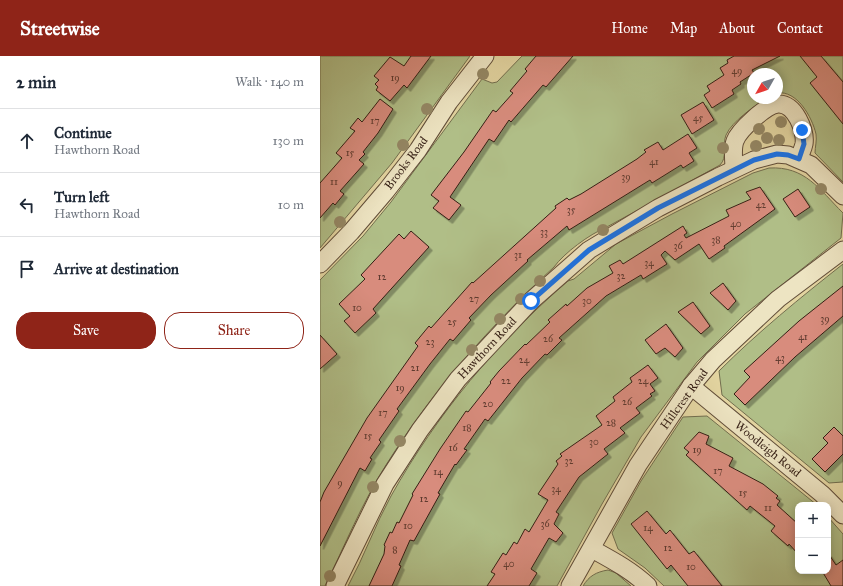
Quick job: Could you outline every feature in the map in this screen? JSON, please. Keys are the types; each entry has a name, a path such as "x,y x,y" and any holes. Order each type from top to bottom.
{"street":[{"name":"Brooks Road","path":"320,264 351,232 400,173 418,150 449,102 485,56"},
{"path":"734,169 734,142 740,132 755,118 771,107 779,104 787,106 797,117 800,123 804,144 799,159"},
{"name":"Hawthorn Road","path":"335,586 385,484 420,430 458,379 531,301 589,250 658,208 734,169 754,160 777,154 788,155 810,165 843,196"},
{"name":"Hillcrest Road","path":"570,586 638,465 691,386 713,360 778,300 843,250"},
{"name":"Woodleigh Road","path":"691,386 841,508"},
{"path":"592,549 636,574 648,586"}],"green space":[{"path":"320,56 470,56 392,163 320,248"},
{"path":"522,56 843,56 843,182 815,153 816,134 807,113 797,100 783,93 783,68 747,68 747,104 758,104 733,124 729,130 725,139 724,158 720,165 578,244 507,312 443,385 404,437 377,479 361,509 325,586 320,586 320,280 363,236 391,202 482,79 492,83 497,82"},
{"path":"769,168 782,168 802,175 819,188 843,213 841,238 745,314 697,362 641,437 557,586 348,586 391,496 428,436 448,408 493,354 542,304 568,281 574,279 616,244 753,173"},
{"path":"843,264 843,482 829,483 722,395 719,371 780,316"},
{"path":"707,416 813,502 795,502 795,574 831,574 831,520 843,534 843,586 664,586 645,568 618,549 612,533 641,481 683,417"},
{"path":"608,570 616,573 631,586 583,586 593,575"}],"building":[{"path":"411,56 431,56 407,88 404,85 390,101 376,90 378,87 375,84 379,80 374,76 390,57 404,66"},
{"path":"536,56 573,56 546,87 543,85 511,122 509,120 494,142 489,139 450,197 461,205 449,220 433,208 439,201 431,195 464,152 493,110 496,112 513,93 510,91 527,71 525,69"},
{"path":"734,56 780,56 756,68 747,68 747,78 732,90 734,94 712,108 704,95 710,91 707,86 724,75 720,68 728,63 727,60"},
{"path":"800,56 821,56 843,82 843,124 810,83 817,77"},
{"path":"380,99 393,109 378,133 363,152 365,154 359,160 364,164 340,191 344,194 335,205 333,203 320,218 320,183 342,158 336,153 355,131 350,128 358,118 362,122"},
{"path":"703,102 714,120 692,134 681,115"},
{"path":"688,134 697,148 689,153 694,161 683,168 681,165 652,183 650,180 569,230 567,226 527,260 528,261 491,295 469,318 471,320 453,341 450,339 397,409 399,411 379,440 381,442 370,458 372,459 365,471 360,468 320,546 320,502 324,492 367,418 418,346 415,343 429,326 431,328 472,282 473,283 556,208 555,206 567,198 569,200 581,194 637,159 646,152 644,150 658,142 663,150"},
{"path":"760,187 775,209 724,246 725,248 709,259 699,244 675,260 665,251 661,255 667,264 643,279 641,275 606,296 559,338 562,340 547,355 545,354 522,378 488,421 485,419 464,449 467,450 456,465 455,464 438,493 440,494 414,541 410,540 392,586 369,586 384,554 384,545 390,532 392,533 397,522 399,523 413,495 412,494 440,449 466,411 468,412 499,371 525,344 526,345 550,322 548,320 566,304 567,306 587,288 613,273 609,266 620,260 623,264 683,226 687,233 684,235 686,238 729,216 726,210 751,199 746,192"},
{"path":"798,189 810,207 795,217 783,199"},
{"path":"411,231 429,247 373,309 376,313 355,333 344,321 350,316 339,304 365,279 361,275 399,234 404,239"},
{"path":"723,283 736,301 728,310 710,293"},
{"path":"843,286 843,316 795,357 745,405 734,394 750,377 744,371 799,321"},
{"path":"693,302 710,326 701,334 678,312"},
{"path":"666,324 683,348 675,357 665,348 656,354 645,340"},
{"path":"320,335 337,354 320,369"},
{"path":"648,365 658,378 650,384 655,391 650,394 652,396 636,408 640,413 620,428 625,433 604,449 608,454 579,477 556,512 559,514 554,524 563,533 556,542 549,538 531,569 537,573 529,586 487,586 495,574 491,572 503,553 506,555 514,542 517,544 525,529 529,532 548,500 538,494 558,464 556,461 562,456 560,454 602,425 596,416 615,401 613,397 632,382 630,378"},
{"path":"834,427 843,436 843,454 825,472 812,459 828,443 823,438"},
{"path":"699,432 709,436 706,444 733,458 729,466 763,484 778,496 776,498 780,501 777,505 795,521 795,551 789,544 788,546 771,531 775,526 750,506 747,510 686,455 689,452 684,448"},
{"path":"647,511 666,534 670,530 689,554 694,551 722,586 688,586 671,565 667,569 631,524"},
{"path":"831,558 836,565 843,560 843,586 831,586 824,574 831,574"}],"route":[{"path":"531,301 589,250 658,208 754,160 777,154 788,155 799,159 804,144 802,130"}]}
